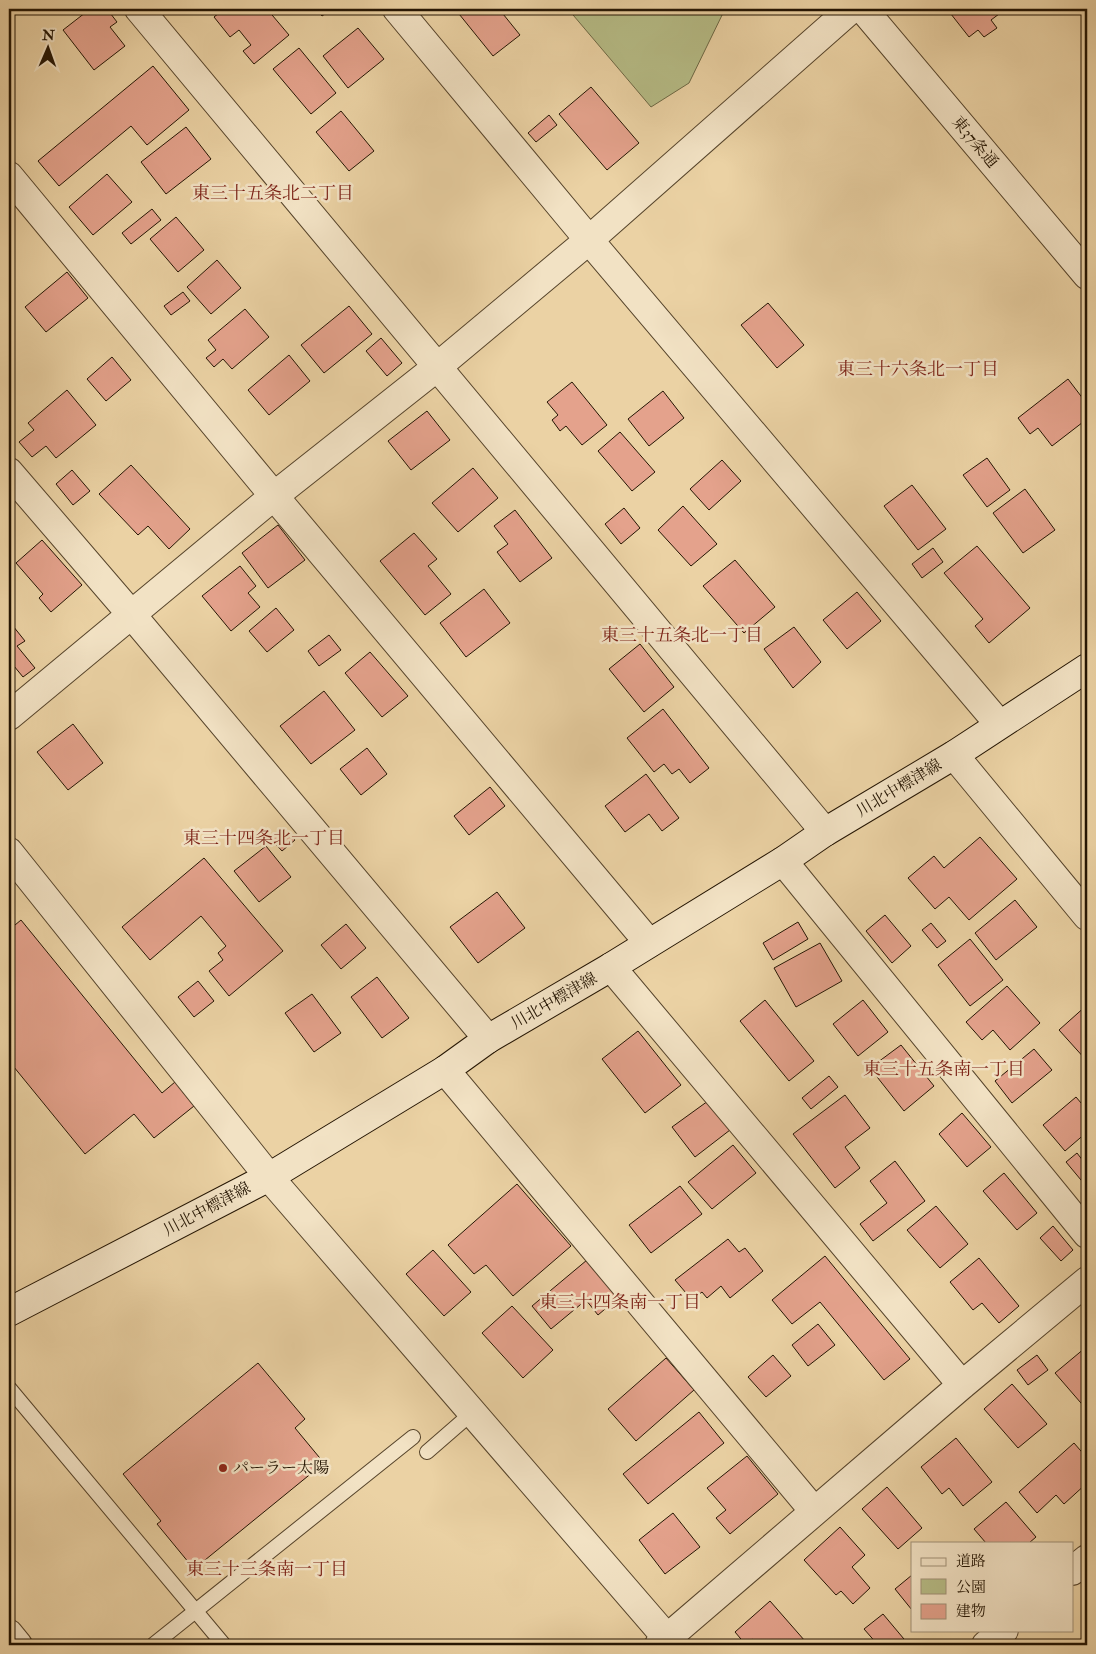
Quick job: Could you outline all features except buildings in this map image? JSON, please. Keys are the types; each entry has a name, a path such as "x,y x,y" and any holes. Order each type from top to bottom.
{"street":[{"path":"139,9 825,832"},
{"path":"397,9 589,240 999,724"},
{"path":"9,716 274,496 437,367 589,240 851,9"},
{"name":"東37条通","path":"863,9 1087,275"},
{"path":"9,176 274,496 649,943"},
{"path":"9,472 131,614 488,1039"},
{"name":"川北中標津線","path":"9,1312 270,1176 444,1070 488,1039 612,967 783,861 825,832 954,754 1087,668"},
{"path":"954,754 1087,916"},
{"path":"9,852 270,1176 473,1412 667,1643 814,1511 1087,1281"},
{"path":"783,861 1087,1234"},
{"path":"612,967 962,1385"},
{"path":"444,1070 814,1511"},
{"path":"1074,1569 1087,1558"},
{"path":"986,1645 1002,1632"},
{"path":"9,1634 18,1645"}],"lane":[{"path":"9,1388 224,1645"},
{"path":"427,1452 473,1412"},
{"path":"153,1645 413,1437"}],"green space":[{"path":"568,9 725,9 689,83 651,107"}],"place":[{"name":"パーラー太陽","path":"223,1468"}],"district":[{"name":"東三十五条北二丁目","path":"273,193"},
{"name":"東三十六条北一丁目","path":"918,369"},
{"name":"東三十五条北一丁目","path":"682,635"},
{"name":"東三十四条北一丁目","path":"264,838"},
{"name":"東三十五条南一丁目","path":"944,1069"},
{"name":"東三十四条南一丁目","path":"620,1302"},
{"name":"東三十三条南一丁目","path":"267,1569"}]}
